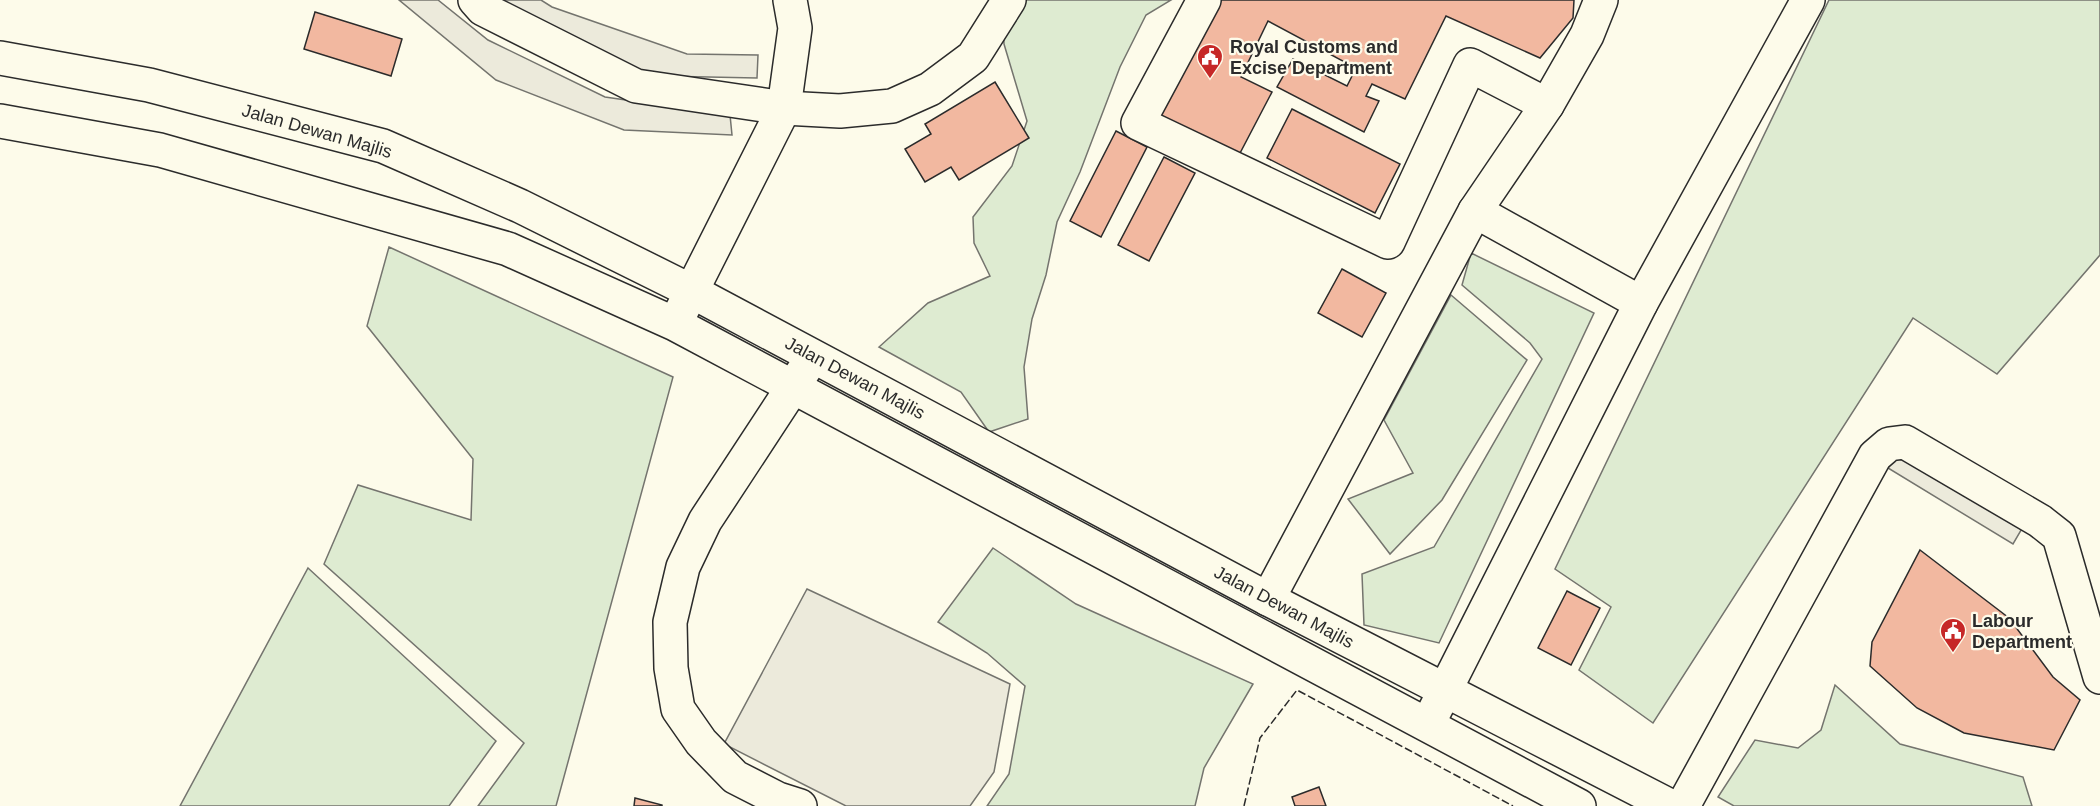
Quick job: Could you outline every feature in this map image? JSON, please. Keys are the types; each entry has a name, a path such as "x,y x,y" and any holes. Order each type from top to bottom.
{"street":[{"path":"475,0 483,9 636,86 784,108 840,111 892,106 930,89 973,57 1009,0"},
{"path":"675,324 784,108 795,28 790,0"},
{"path":"1204,0 1138,123 1388,242 1470,65 1547,105"},
{"path":"1268,599 1475,211 1547,105 1587,35 1602,0"},
{"path":"1427,724 1446,691 1641,303 1808,0"},
{"name":"Jalan Dewan Majlis","path":"0,58 149,85 383,146 520,206 692,291 1268,599 1670,806"},
{"name":"Jalan Dewan Majlis","path":"0,121 160,150 508,249 675,324 1579,806"},
{"path":"1475,211 1641,303"},
{"path":"800,806 778,799 735,777 708,749 678,709 670,668 670,622 683,567 705,521 813,356"},
{"path":"1683,806 1875,456 1889,444 1905,442 2040,521 2059,536 2100,677"}],"green space":[{"path":"1016,0 1171,0 1146,15 1120,67 1080,172 1057,222 1046,275 1032,319 1024,367 1028,419 989,432 961,392 879,347 928,303 990,276 974,243 973,217 1012,166 1027,121 1004,44 1003,25"},
{"path":"1829,0 2100,0 2100,255 1997,374 1913,318 1653,723 1579,670 1611,607 1555,569"},
{"path":"389,247 673,377 556,806 478,806 524,743 324,564 358,485 471,520 473,459 367,326"},
{"path":"1471,253 1594,313 1439,643 1364,625 1362,574 1434,547 1542,359 1530,343 1462,285"},
{"path":"1451,295 1527,360 1442,500 1390,554 1348,499 1413,473 1384,420"},
{"path":"993,548 1076,604 1253,684 1204,768 1195,806 987,806 1009,774 1025,686 987,653 938,622"},
{"path":"308,568 496,741 449,806 180,806"},
{"path":"1835,685 1900,744 2023,777 2032,806 1734,806 1718,797 1755,740 1798,748 1821,730"}],"shaded area":[{"path":"399,0 438,0 488,40 605,97 730,115 732,135 624,130 496,80"},
{"path":"497,0 541,0 552,7 687,54 758,55 757,78 659,76 578,48"},
{"path":"1903,447 2027,520 2013,544 1888,468"},
{"path":"807,589 1010,684 994,772 970,806 846,806 724,744"}],"building":[{"name":"Royal Customs and Excise Department","path":"1214,0 1574,0 1573,18 1540,58 1446,16 1405,99 1372,84 1366,96 1379,101 1364,132 1277,87 1293,59 1347,86 1356,68 1268,21 1241,77 1272,92 1239,155 1156,113"},
{"path":"315,12 402,39 391,76 304,49"},
{"path":"995,82 1029,138 959,180 951,167 925,182 905,149 931,134 925,124"},
{"path":"1292,109 1400,164 1375,213 1267,158"},
{"path":"1116,131 1147,147 1101,237 1070,221"},
{"path":"1164,157 1195,173 1149,261 1118,245"},
{"path":"1342,269 1386,293 1362,337 1318,313"},
{"name":"Labour Department","path":"1920,550 2009,618 2053,677 2080,700 2054,750 1964,733 1917,708 1870,666 1872,642"},
{"path":"1567,591 1600,608 1571,665 1538,648"},
{"path":"1319,787 1326,806 1295,806 1292,797"},
{"path":"635,798 662,805 662,806 634,806"}],"fence":[{"path":"1244,806 1260,738 1297,690 1513,806"}],"place":[{"name":"Royal Customs and Excise Department","path":"1210,80"},
{"name":"Labour Department","path":"1953,654"}]}
